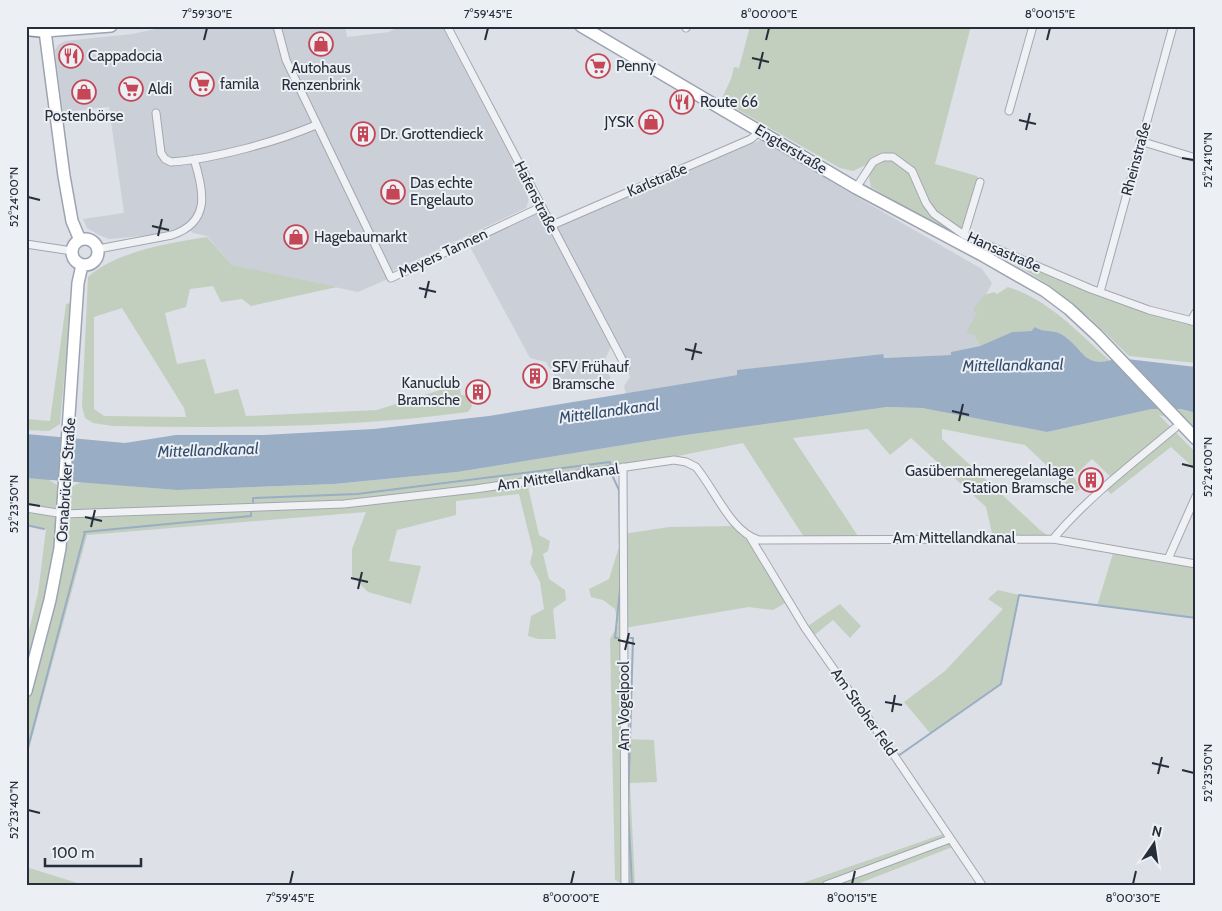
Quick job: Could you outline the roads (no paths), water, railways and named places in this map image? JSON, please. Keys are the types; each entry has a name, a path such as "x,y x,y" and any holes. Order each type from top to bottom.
{"highway":[{"path":"26,30 45,30"}],"main road":[{"path":"80,240 72,221 65,184 45,30 111,26"},
{"name":"Engterstraße","path":"587,28 856,188 1045,291 1069,309 1111,350 1179,427 1196,439"},
{"path":"80,240 92,241 98,250 98,256 93,264 82,265 73,258 72,251 80,240"},
{"name":"Osnabrücker Straße","path":"26,691 50,600 60,548 66,486 78,283 82,265"}],"street":[{"name":"Meyers Tannen","path":"277,26 286,60 391,278 541,207"},
{"name":"Hafenstraße","path":"447,26 550,226 626,367"},
{"path":"1009,111 1033,26"},
{"name":"Rheinstraße","path":"1100,292 1173,26"},
{"path":"156,113 161,153 165,159 171,162 194,159 294,134 316,125"},
{"name":"Karlstraße","path":"550,226 751,139 760,131"},
{"path":"1140,142 1196,158"},
{"name":"Hansastraße","path":"856,188 872,162 883,157 893,157 912,171 926,204 934,214 964,235 1100,292 1149,310 1194,322"},
{"path":"98,250 172,235 184,231 193,223 202,204 203,192 194,159"},
{"path":"964,235 980,182"},
{"path":"26,244 72,251"},
{"path":"1194,322 1196,312"},
{"path":"1053,538 1113,479 1179,427"},
{"name":"Am Mittellandkanal","path":"26,508 64,514 344,504 475,489 674,460 686,462 696,468 736,526 750,537 759,540 1053,538 1196,564"},
{"name":"Am Vogelpool","path":"623,467 624,885"},
{"path":"1168,559 1196,496"},
{"name":"Am Stroher Feld","path":"750,537 805,628 982,885"},
{"path":"826,885 950,839"}],"water":[{"name":"Mittellandkanal","path":"1035,327 1061,334 1069,339 1090,360 1097,362 1118,358 1196,367 1196,413 1181,409 1152,409 1047,432 922,408 887,407 679,436 457,472 334,484 177,490 26,478 26,434 125,443 176,435 264,435 374,429 489,416 737,375 737,370 883,354 884,358 951,355 951,352 980,346 1012,332 1031,331"}],"waterway":[{"path":"253,502 253,498 357,494 610,462 610,466"},
{"path":"612,475 619,490 620,549"},
{"path":"84,532 251,516 251,513"},
{"path":"26,525 44,529"},
{"path":"26,755 85,532"},
{"path":"618,638 615,638 620,589"},
{"path":"898,756 1001,684 1019,595 1196,618"},
{"path":"630,638 633,638 628,808 632,885"}],"place":[{"name":"Autohaus Renzenbrink","path":"321,44"},
{"name":"Cappadocia","path":"71,56"},
{"name":"Penny","path":"598,66"},
{"name":"famila","path":"202,84"},
{"name":"Aldi","path":"131,89"},
{"name":"Postenbörse","path":"84,92"},
{"name":"Route 66","path":"682,102"},
{"name":"JYSK","path":"651,122"},
{"name":"Dr. Grottendieck","path":"363,134"},
{"name":"Das echte Engelauto","path":"393,192"},
{"name":"Hagebaumarkt","path":"296,237"},
{"name":"SFV Frühauf Bramsche","path":"535,376"},
{"name":"Kanuclub Bramsche","path":"478,392"},
{"name":"Gasübernahmeregelanlage Station Bramsche","path":"1091,480"}]}
